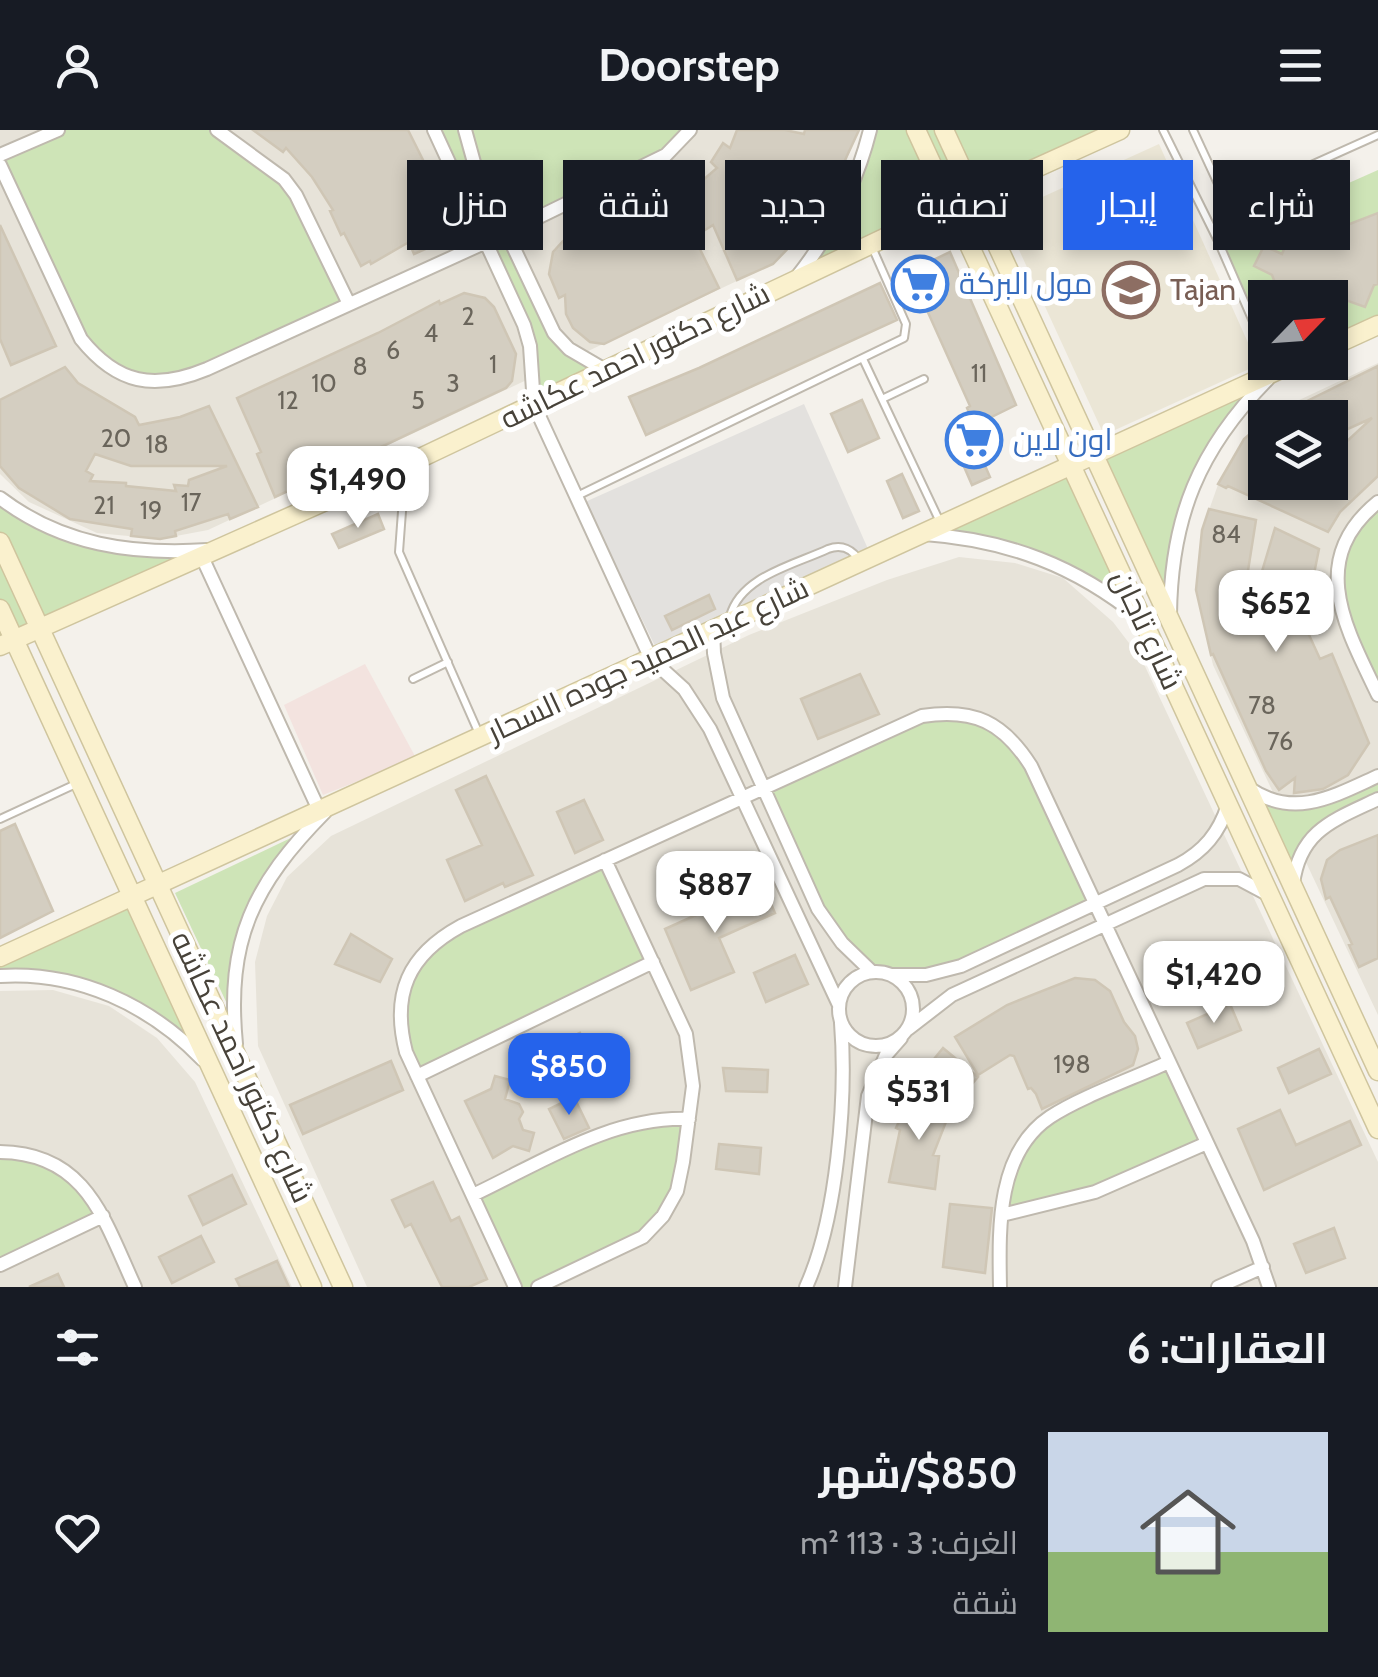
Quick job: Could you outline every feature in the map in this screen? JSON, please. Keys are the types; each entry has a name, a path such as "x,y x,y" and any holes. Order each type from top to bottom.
{"street":[{"path":"0,155 58,130"},
{"path":"216,130 284,179 296,194 350,304"},
{"path":"434,130 448,160"},
{"path":"465,130 474,160"},
{"path":"543,215 666,155 690,130"},
{"path":"794,281 841,212 858,173 870,130"},
{"name":"شارع تاجان","path":"916,130 930,160"},
{"name":"شارع تاجان","path":"944,130 958,160"},
{"name":"شارع دكتور احمد عكاشه","path":"1043,165 1120,130"},
{"path":"0,165 81,339 96,358 116,372 138,380 185,378 468,250"},
{"name":"شارع دكتور احمد عكاشه","path":"7,643 406,465 881,239"},
{"path":"489,250 530,346 534,405 651,659 684,688 698,708 838,1005 843,1096 824,1240 806,1287"},
{"path":"514,250 554,334 568,349 605,370"},
{"name":"شارع تاجان","path":"972,250 1378,1130"},
{"name":"شارع تاجان","path":"999,250 1378,1070"},
{"path":"1348,339 1378,325"},
{"name":"شارع عبد الحميد جوده السحار","path":"0,957 1094,456 1248,379"},
{"path":"1170,618 1170,572 1178,526 1193,483 1214,442 1262,380"},
{"path":"0,498 23,516 98,546 180,552 220,549"},
{"path":"1378,502 1347,538 1337,579 1338,605 1378,694"},
{"path":"923,534 963,537 1041,557 1100,588 1143,621"},
{"name":"شارع دكتور احمد عكاشه","path":"0,542 339,1279"},
{"path":"202,557 326,807 270,876 248,918 234,963 232,1010 237,1056"},
{"name":"شارع دكتور احمد عكاشه","path":"0,610 7,643 79,782 311,1284"},
{"path":"721,626 714,653 723,698 818,909 842,943 872,972"},
{"path":"1188,718 1210,708"},
{"path":"516,1287 417,1076 400,1028 400,1002 407,978 420,956 439,938 461,926 922,716 946,712 972,716 996,726 1016,744 1031,766 1207,1143 1269,1287"},
{"path":"1247,787 1262,797 1295,805 1329,798 1378,776"},
{"path":"1293,887 1301,853 1311,838 1323,826 1378,800"},
{"path":"838,1005 850,982 872,972 909,976 944,971 1192,858 1215,834 1228,805"},
{"path":"538,1287 643,1237 663,1216 677,1191 689,1118 694,1086 689,1047 605,860"},
{"path":"841,1023 856,1042 879,1047 904,1034 952,995 1204,879 1240,878 1270,896"},
{"path":"417,1076 653,962"},
{"path":"845,1287 868,1096 880,1065 914,1014 912,998 904,984 891,974"},
{"path":"0,976 52,978 124,1000 186,1042 212,1068"},
{"path":"1343,1054 1366,1044"},
{"path":"1000,1287 1002,1214 1009,1173 1033,1132 1050,1117 1169,1062"},
{"path":"473,1195 618,1127 653,1119 689,1118"},
{"path":"1002,1214 1095,1192 1207,1143"},
{"path":"0,1152 37,1155 76,1178 103,1216 136,1287"},
{"path":"0,1264 103,1216"},
{"path":"1218,1287 1263,1266"},
{"path":"311,1284 339,1279"}],"lane":[{"path":"1163,130 1248,309"},
{"path":"1194,130 1226,198 1231,201 1378,135"},
{"path":"576,496 904,338 904,318 871,244"},
{"path":"863,358 942,525"},
{"path":"882,399 924,380"},
{"path":"406,465 399,552 480,736"},
{"path":"413,679 448,662"},
{"path":"0,819 79,782"}],"shaded area":[{"path":"0,130 855,130 847,160 725,160 725,250 787,250 773,264 208,530 160,539 97,533 29,502 0,474"},
{"name":"Tajan","path":"1159,144 1166,160 1124,160"},
{"name":"Tajan","path":"1063,188 1063,250 1193,250 1193,220 1248,343 1248,370 1104,435 1019,250 1043,250 1043,197"},
{"path":"1378,363 1378,1015 1213,665 1196,590 1202,530 1220,479 1248,436 1248,500 1348,500 1348,400 1299,400"},
{"path":"804,404 868,549 656,648 585,502"},
{"path":"959,557 1015,563 1063,578 1113,622 1142,660 1378,1162 1378,1287 367,1287 258,1046 255,962 267,916 287,877 331,836 749,635 887,580"},
{"path":"365,664 416,758 323,795 284,705"},
{"path":"53,990 109,1006 157,1038 195,1082 292,1287 0,1287 0,991"}],"green space":[{"path":"58,130 217,130 284,179 349,304 161,382 96,358 0,155"},
{"path":"434,130 690,130 684,139 644,160 563,160 563,203 543,213 543,160 447,160"},
{"path":"870,130 1120,130 1043,166 1043,160 881,160 881,240 861,250 861,160 857,160"},
{"path":"1378,170 1378,327 1348,340 1348,280 1248,280 1248,310 1222,250 1350,250 1350,182"},
{"path":"487,250 514,250 554,333 605,370 534,405 530,346"},
{"path":"818,250 860,250 793,281"},
{"path":"1256,380 1269,380 1254,400 1248,400 1248,409 1193,483 1170,618 1094,456"},
{"path":"1072,466 1143,621 1041,557 923,534"},
{"path":"0,498 99,546 220,549 0,646"},
{"path":"1378,502 1378,695 1347,629 1339,560"},
{"path":"922,716 973,716 1017,744 1095,904 961,966 891,975 872,972 842,943 764,788"},
{"path":"1378,776 1378,799 1311,838 1293,887 1262,797 1295,805"},
{"path":"297,835 244,916 231,961 229,1008 175,893"},
{"path":"605,860 653,962 417,1076 400,1002 439,938"},
{"path":"132,896 211,1069 185,1042 89,987 0,976 0,957"},
{"path":"1169,1062 1207,1143 1125,1179 1002,1215 1009,1173 1050,1117"},
{"path":"689,1119 677,1191 643,1237 538,1287 515,1287 473,1195 618,1127"},
{"path":"0,1152 58,1165 103,1216 0,1265"}],"building":[{"path":"253,130 408,130 423,160 407,160 407,243 361,266 312,177 286,148 283,152"},
{"path":"737,130 804,134 805,130 859,130 845,160 725,160 725,250 787,250 773,264 737,280 713,225 705,230 705,178 717,168 711,162 723,143 730,148"},
{"path":"1378,213 1378,284 1365,307 1348,301 1348,280 1274,280 1254,266 1262,250 1282,254 1284,250 1350,250 1350,224"},
{"path":"0,225 56,346 11,365 0,339"},
{"path":"563,241 563,250 700,250 719,288 604,344 590,342 573,328 566,314 565,295 559,298 549,274 553,252"},
{"path":"950,252 1016,405 975,425 926,308 906,273"},
{"path":"880,283 897,320 646,435 629,397"},
{"path":"464,293 485,298 494,307 516,354 512,381 506,388 275,497 257,454 261,452 237,398 439,301 440,304"},
{"path":"1378,366 1378,476 1340,512 1328,532 1258,500 1348,500 1348,440 1372,418 1348,429 1348,400 1309,400"},
{"path":"65,367 78,383 135,417 139,425 180,417 209,406 258,507 160,539 131,536 132,529 70,519 19,488 0,466 0,400","holes":["95,454 131,466 227,466 189,480 188,486 174,485 176,491 90,481 93,475 86,471"]},
{"path":"862,400 879,438 848,452 831,414"},
{"path":"1248,436 1248,495 1218,484"},
{"path":"973,438 990,477 972,485 955,446"},
{"path":"902,474 919,511 903,518 887,481"},
{"path":"1209,509 1256,520 1244,596 1254,598 1275,528 1319,549 1312,584 1317,584 1320,611 1299,613 1320,659 1332,654 1369,743 1348,775 1323,789 1294,793 1295,778 1279,790 1266,771 1211,655 1196,590 1202,530"},
{"path":"378,514 384,529 339,548 332,534"},
{"path":"709,595 715,609 672,630 665,616"},
{"path":"860,674 879,714 818,739 801,699"},
{"path":"486,776 533,875 505,887 503,883 465,901 447,860 482,845 456,790"},
{"path":"584,800 603,840 575,853 557,812"},
{"path":"15,824 53,911 0,938 0,831"},
{"path":"1378,835 1378,958 1359,967 1330,897 1326,899 1321,879 1327,860 1340,850"},
{"path":"763,885 775,913 719,938 734,972 691,990 665,929"},
{"path":"351,934 392,959 380,982 335,964"},
{"path":"795,955 808,984 766,1002 754,973"},
{"path":"1075,978 1095,980 1110,991 1135,1036 1138,1049 1133,1065 1042,1109 1036,1094 1028,1089 1014,1056 978,1075 955,1037 1007,1005"},
{"path":"1230,1004 1241,1030 1198,1048 1187,1023"},
{"path":"580,1033 597,1069 572,1080 555,1044"},
{"path":"943,1048 978,1077 954,1105 920,1076"},
{"path":"1319,1049 1331,1074 1289,1093 1278,1068"},
{"path":"391,1061 403,1090 303,1134 290,1105"},
{"path":"723,1068 768,1070 767,1092 726,1091"},
{"path":"495,1076 510,1080 505,1099 519,1104 523,1130 534,1133 529,1151 513,1146 493,1158 465,1101 491,1089"},
{"path":"911,1095 951,1109 933,1155 939,1156 935,1189 889,1182 900,1130 896,1128"},
{"path":"574,1097 589,1128 564,1139 549,1109"},
{"path":"1280,1110 1296,1145 1350,1121 1361,1145 1264,1190 1238,1129"},
{"path":"719,1144 761,1148 759,1174 716,1169"},
{"path":"232,1175 246,1204 203,1225 189,1196"},
{"path":"433,1182 451,1221 459,1217 487,1279 469,1287 442,1287 411,1224 405,1227 392,1200"},
{"path":"950,1204 992,1208 985,1273 943,1267"},
{"path":"1334,1228 1345,1258 1306,1273 1294,1244"},
{"path":"201,1236 214,1262 172,1283 159,1257"},
{"path":"277,1261 289,1287 240,1287 236,1279"},
{"path":"58,1274 64,1287 29,1287"}],"place":[{"name":"مول البركة","path":"920,284"},
{"name":"Tajan","path":"1131,290"},
{"name":"اون لاين","path":"974,440"}]}
